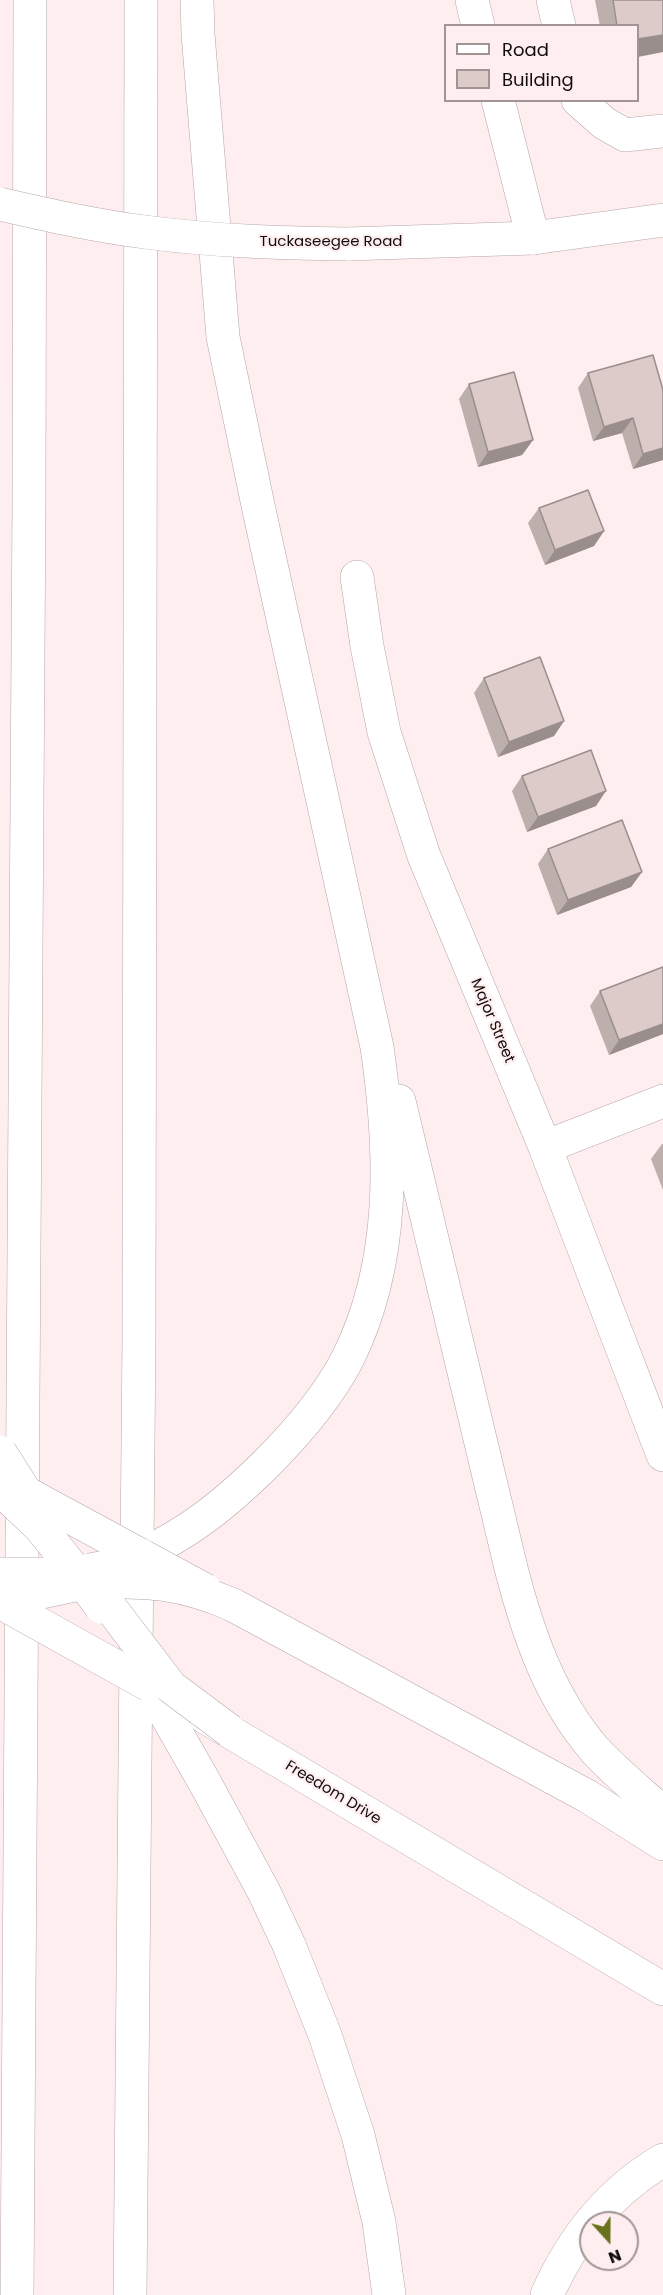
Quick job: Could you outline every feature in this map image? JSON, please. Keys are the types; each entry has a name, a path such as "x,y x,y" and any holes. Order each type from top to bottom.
{"main road":[{"path":"16,2295 29,502 30,0"},
{"path":"130,2295 139,1325 141,0"},
{"path":"84,1577 141,1556 185,1532 233,1496 277,1453 318,1404 347,1359 361,1330 380,1259 387,1195 384,1109 377,1047 223,337 197,0"},
{"path":"472,0 478,24"},
{"path":"553,0 559,24"},
{"path":"499,102 533,238"},
{"path":"580,102 604,123 625,135 663,131"},
{"name":"Tuckaseegee Road","path":"0,204 73,221 144,232 262,243 348,244 533,238 663,220"},
{"name":"Major Street","path":"357,577 367,646 384,732 424,856 545,1147 663,1455"},
{"path":"377,1047 391,1073 396,1089 508,1557 533,1641 556,1695 582,1734 614,1770 663,1813"},
{"path":"545,1147 663,1101"},
{"path":"0,1452 9,1487 171,1687 230,1731"},
{"path":"9,1487 587,1796 663,1844"},
{"path":"0,1595 51,1575 171,1584 199,1591 233,1605"},
{"path":"84,1577 173,1725 231,1831 289,1945 325,2035 358,2135 379,2222 389,2295"},
{"name":"Freedom Drive","path":"0,1595 663,1989"},
{"path":"547,2295 570,2249 598,2213 629,2182 663,2160"}],"building":[{"path":"613,0 663,0 663,35 639,39 639,24 617,24"},
{"path":"653,355 663,390 663,448 643,454 633,418 604,427 588,373"},
{"path":"514,372 533,440 488,452 469,384"},
{"path":"588,490 604,531 555,550 539,508"},
{"path":"540,657 564,721 509,742 484,678"},
{"path":"591,750 606,791 538,817 522,776"},
{"path":"622,820 642,872 568,900 548,849"},
{"path":"663,967 663,1024 619,1040 600,991"}]}
